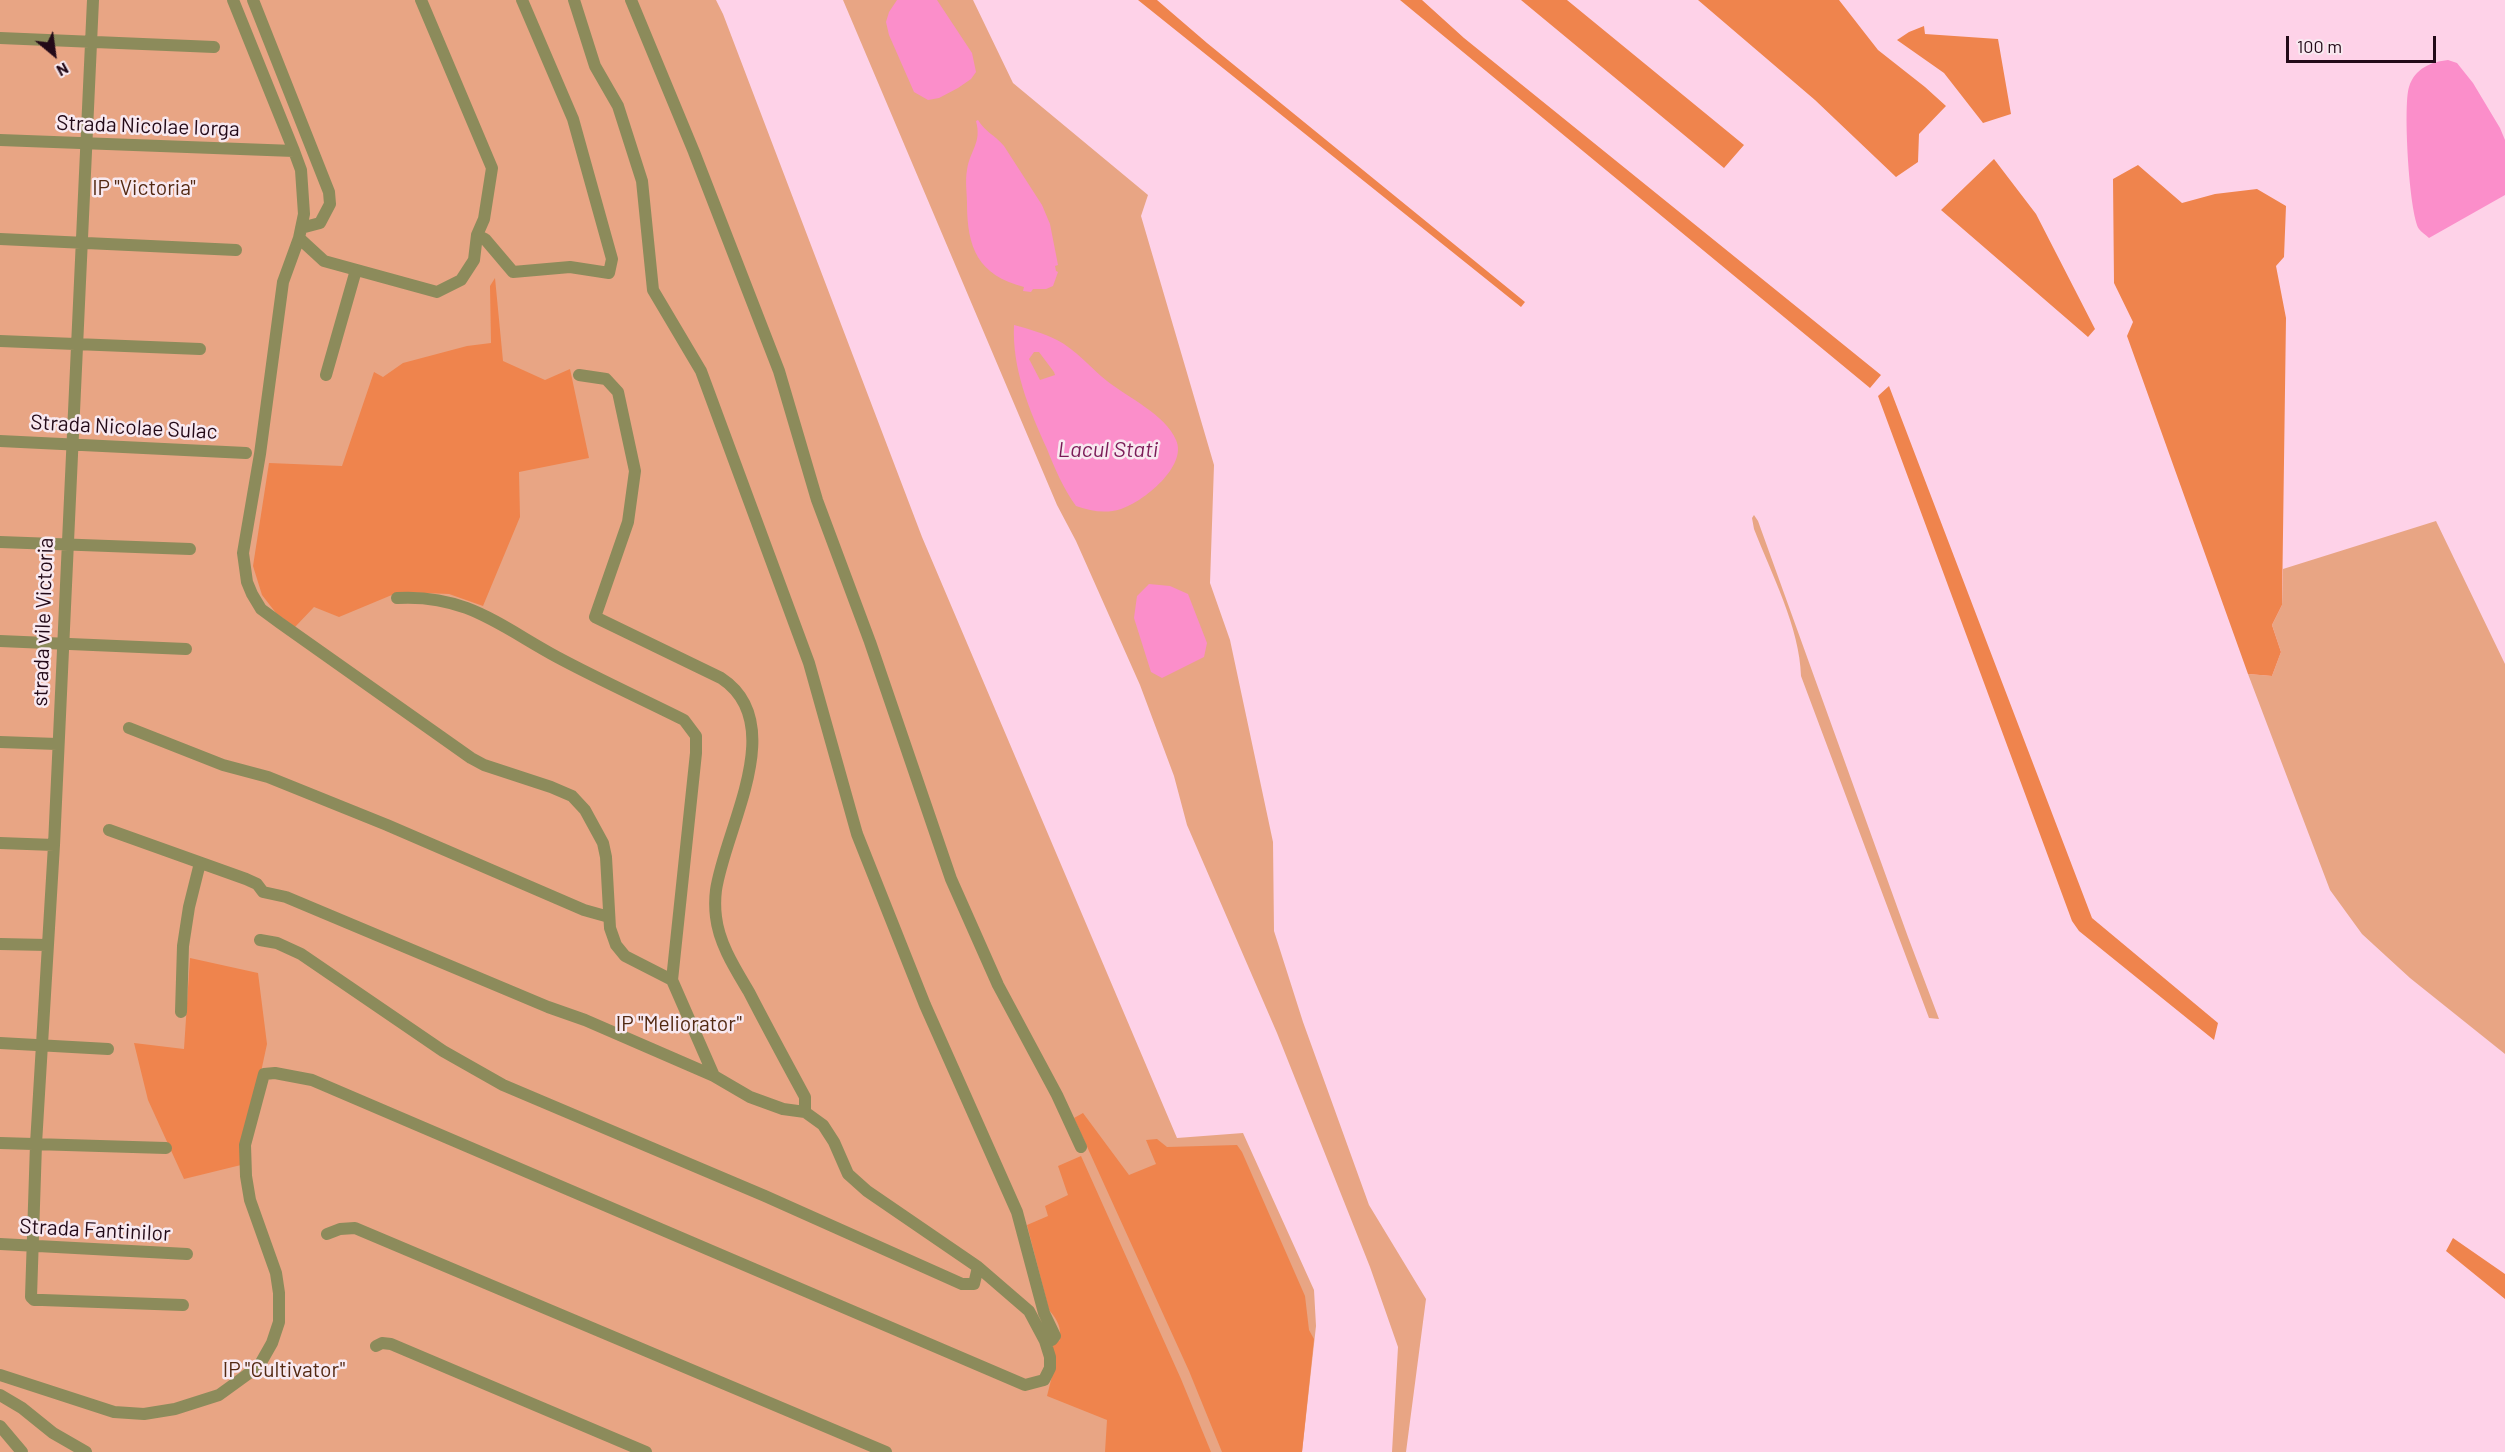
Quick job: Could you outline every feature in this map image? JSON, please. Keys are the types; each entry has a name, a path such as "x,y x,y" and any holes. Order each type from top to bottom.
{"street":[{"name":"strada vile Victoria","path":"93,0 88,144 66,545 54,845 36,1144 32,1297 34,1300 183,1305"},
{"path":"233,0 301,170 304,214 283,282 260,454 243,554 247,582 252,594 261,609 464,753 484,765 572,796 585,810 603,843 606,857 610,928 616,945 625,956 672,980"},
{"path":"253,0 329,192 330,204 320,223 300,233"},
{"path":"300,233 324,261 436,292 461,280 474,260 477,235 484,219 492,168 421,0"},
{"path":"477,235 485,239 513,272 570,267 609,273 612,259 573,119 522,0"},
{"path":"574,0 595,66 618,106 642,181 652,290 702,371 809,663 857,834 925,1005 1017,1212 1044,1313 1055,1336 1052,1340 1045,1341"},
{"path":"631,0 694,152 779,371 817,500 870,642 951,879 998,985 1057,1095 1081,1147"},
{"path":"0,38 214,47"},
{"name":"Strada Nicolae Iorga","path":"0,140 294,151"},
{"path":"0,239 236,250"},
{"path":"326,375 356,270"},
{"path":"0,341 200,349"},
{"path":"579,375 606,379 618,392 635,471 628,522 595,617 721,678 735,687 748,707 752,727 749,775 716,890 716,918 726,951 805,1097 805,1112"},
{"name":"Strada Nicolae Sulac","path":"0,441 246,453"},
{"path":"0,542 190,549"},
{"path":"397,598 447,600 481,613 557,657 684,720 696,736 672,980 714,1076"},
{"path":"0,641 186,649"},
{"path":"129,728 223,765 268,777 387,825 584,910 609,917"},
{"path":"0,742 57,744"},
{"path":"0,1375 114,1412 144,1414 175,1409 219,1395 259,1366 272,1343 279,1322 279,1293 276,1273 250,1200 245,1145 264,1074 275,1072 312,1080 1025,1385 1044,1380 1050,1368 1045,1341 1029,1311 978,1267 867,1191 848,1174 834,1142 823,1125 805,1112 783,1109 750,1097 714,1076 286,897 263,892 257,884 109,830"},
{"path":"0,843 54,845"},
{"path":"181,1012 183,946 189,907 200,862"},
{"path":"260,940 276,943 301,954 443,1051 503,1085 765,1196 962,1284 974,1284 978,1267"},
{"path":"0,944 48,945"},
{"path":"0,1043 108,1049"},
{"path":"0,1143 166,1148"},
{"path":"327,1234 340,1229 356,1228 886,1452"},
{"name":"Strada Fantinilor","path":"0,1244 187,1254"},
{"path":"376,1346 382,1343 391,1344 646,1452"},
{"path":"0,1395 22,1408 53,1433 86,1452"},
{"path":"0,1426 22,1452"}],"green space":[{"name":"IP \"Meliorator\"","path":"0,0 716,0 922,537 1177,1138 1243,1133 1314,1290 1316,1326 1302,1452 0,1452"},
{"path":"843,0 973,0 1013,83 1148,195 1141,216 1214,465 1210,583 1230,640 1273,842 1274,931 1303,1022 1369,1205 1426,1299 1406,1452 1392,1452 1398,1347 1370,1267 1277,1033 1187,825 1174,776 1140,685 1076,541 1057,505"},
{"path":"1754,515 1939,1019 1929,1018 1801,676 1796,639 1754,529 1752,518"},
{"path":"2436,521 2505,664 2505,1054 2410,978 2362,934 2330,890 2248,674 2272,676 2281,652 2272,625 2282,605 2283,569"}],"shaded area":[{"path":"1138,0 1157,0 1525,302 1521,307"},
{"path":"1400,0 1422,0 1464,38 1881,375 1870,388"},
{"path":"1521,0 1567,0 1744,145 1724,168"},
{"path":"1698,0 1839,0 1878,50 1946,106 1919,134 1918,162 1896,177 1815,100"},
{"path":"1924,26 1925,34 1998,39 2011,114 1983,123 1944,73 1897,40"},
{"path":"1994,159 2036,214 2095,329 2088,337 1941,210"},
{"path":"2138,165 2182,203 2215,194 2257,189 2286,206 2284,257 2276,266 2286,318 2282,605 2272,625 2281,652 2272,676 2248,674 2127,336 2133,322 2114,283 2113,179"},
{"path":"495,278 503,361 545,380 570,369 589,458 519,472 520,517 483,606 449,594 399,592 339,617 314,607 295,627 276,613 262,595 253,566 269,463 342,466 374,372 383,377 403,363 467,346 491,343 490,286"},
{"path":"1889,386 2092,918 2218,1023 2214,1040 2079,931 2072,921 1878,396"},
{"path":"190,958 258,973 267,1044 241,1165 184,1179 148,1100 134,1043 184,1049"},
{"path":"1083,1113 1129,1175 1156,1164 1146,1140 1157,1139 1167,1147 1237,1145 1242,1152 1305,1296 1309,1330 1314,1339 1302,1452 1222,1452 1189,1371 1074,1118"},
{"path":"1081,1156 1181,1379 1211,1452 1105,1452 1107,1420 1047,1396 1055,1364 1052,1345 1060,1340 1060,1331 1057,1321 1049,1310 1027,1225 1048,1216 1045,1206 1068,1195 1058,1166"},
{"path":"2453,1238 2505,1274 2505,1299 2446,1251"}],"water":[{"path":"897,0 937,0 972,53 976,72 971,79 939,98 928,100 914,92 889,35 886,22"},
{"path":"2448,60 2457,63 2473,83 2500,128 2505,140 2505,195 2429,238 2419,229 2412,203 2408,159 2407,98 2412,80 2419,71 2430,64"},
{"path":"978,120 1004,146 1042,205 1050,224 1058,265 1055,266 1058,272 1053,286 1046,289 1023,291 1024,287 1008,282 986,267 973,246 969,233 966,178 968,163 977,141 976,121"},
{"name":"Lacul Stati","path":"1014,325 1057,340 1077,354 1107,381 1164,422 1176,440 1178,450 1176,461 1161,482 1141,499 1121,509 1098,511 1076,506 1056,471 1028,404 1019,373","holes":["1034,352 1039,352 1054,372 1055,375 1040,380 1029,359"]},
{"path":"1149,584 1170,586 1188,594 1207,643 1204,657 1162,678 1151,672 1134,618 1137,596"}],"park label":[{"name":"IP \"Victoria\"","path":"144,188"},
{"name":"IP \"Cultivator\"","path":"284,1370"}]}
